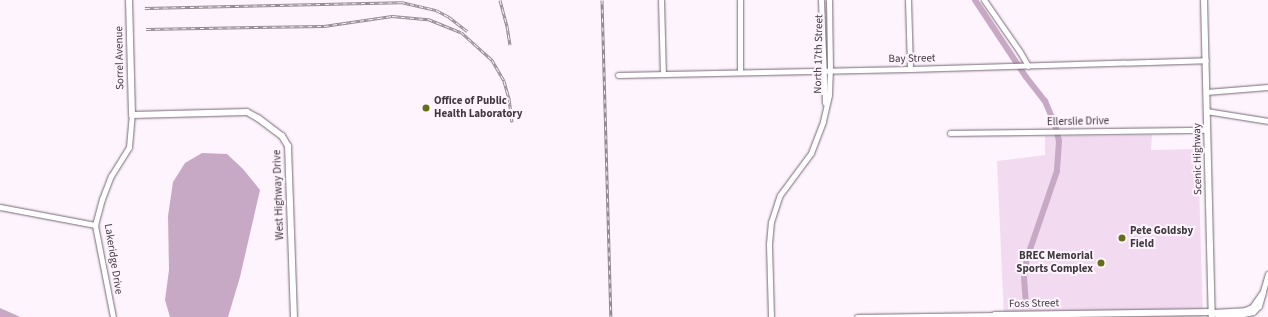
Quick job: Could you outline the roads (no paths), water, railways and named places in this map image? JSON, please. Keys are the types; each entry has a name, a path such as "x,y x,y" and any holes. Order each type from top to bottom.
{"main road":[{"path":"1228,317 1238,314"}],"street":[{"name":"Sorrel Avenue","path":"129,0 132,115"},
{"path":"661,0 663,74"},
{"path":"740,0 740,72"},
{"name":"North 17th Street","path":"821,0 822,70 826,108"},
{"name":"North 17th Street","path":"771,317 768,244 772,215 786,186 814,148 824,121 830,70 829,0"},
{"path":"908,0 910,69"},
{"path":"984,0 1020,52 1026,66"},
{"name":"Scenic Highway","path":"1204,0 1212,314"},
{"name":"Bay Street","path":"618,75 910,69 1206,60"},
{"path":"1206,92 1268,87"},
{"path":"1206,111 1268,121"},
{"name":"West Highway Drive","path":"132,115 247,112 264,122 282,136 288,146 294,317"},
{"name":"Lakeridge Drive","path":"113,317 95,225 102,199 111,176 129,147 132,115"},
{"name":"Ellerslie Drive","path":"950,134 1207,130"},
{"path":"0,206 95,225"},
{"path":"1254,317 1268,274"},
{"path":"1212,314 1246,314 1256,310 1262,299 1262,291"},
{"path":"1212,314 1248,309 1254,305 1259,298"},
{"name":"Foss Street","path":"857,317 1212,314"}],"waterway":[{"path":"975,0 1026,77 1045,101 1055,125 1059,141 1057,171 1027,258 1024,277 1026,303"}],"railway":[{"path":"500,0 510,45"},
{"path":"602,0 611,317"},
{"path":"145,8 401,2 436,10 449,17 467,31"},
{"path":"146,29 324,26 392,16 428,19 461,32 492,60 504,81 509,98 512,122"}],"place":[{"name":"Office of Public Health Laboratory","path":"426,108"},
{"name":"Pete Goldsby Field","path":"1122,238"},
{"name":"BREC Memorial Sports Complex","path":"1101,263"}]}
